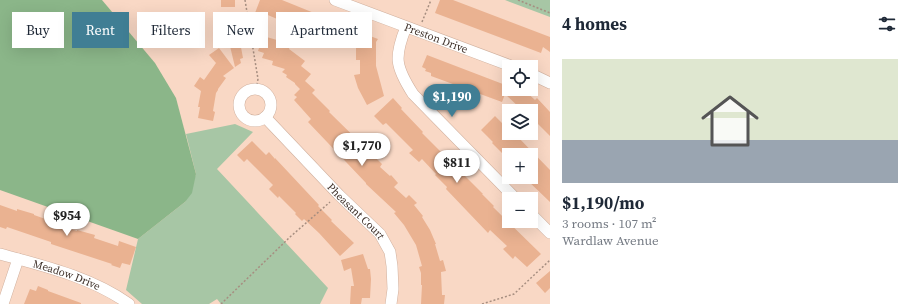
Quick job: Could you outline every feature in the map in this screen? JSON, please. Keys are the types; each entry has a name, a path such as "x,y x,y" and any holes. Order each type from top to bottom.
{"street":[{"name":"Preston Drive","path":"335,0 502,62"},
{"path":"406,27 400,41 398,65 406,83 413,94 509,192"},
{"path":"538,77 550,83"},
{"path":"254,88 256,89 264,92 268,96 270,108 265,117 254,121 248,119 242,114 239,109 239,104 240,98 247,90 254,88"},
{"name":"Pheasant Court","path":"265,117 339,194 380,234 390,252 393,278 391,304"},
{"path":"538,221 550,233"},
{"name":"Meadow Drive","path":"0,254 68,274 117,295 129,304"},
{"path":"2,304 18,259"}],"path":[{"path":"245,0 258,79 256,89"},
{"path":"418,31 431,0"},
{"path":"518,0 550,13"},
{"path":"220,304 290,237 339,194"},
{"path":"482,304 514,294 550,260"}],"green space":[{"path":"0,0 102,0 112,12 72,12 72,48 129,48 129,32 137,42 137,48 142,48 155,63 176,98 196,174 192,193 185,202 138,239 0,190"},
{"path":"505,0 550,0 550,17"},
{"path":"235,124 253,132 217,169 328,288 320,304 221,304 217,299 209,304 142,304 126,290 138,239 185,202 196,174 186,134"}],"building":[{"path":"221,0 235,0 235,7 221,7"},
{"path":"260,0 282,0 312,12 276,12 276,18 268,15 268,12 255,12"},
{"path":"440,0 453,0 550,37 550,52 543,47 541,53 435,13"},
{"path":"268,37 276,40 276,48 289,48 305,61 301,66 311,74 305,81 315,90 312,93 330,111 329,112 382,164 380,167 390,176 391,175 398,183 394,187 406,198 409,195 417,203 414,205 423,216 422,217 430,230 436,244 440,261 443,260 446,271 441,272 442,295 445,295 444,304 421,304 422,285 419,267 422,266 416,245 404,225 394,213 396,212 366,184 308,122 311,119 294,100 297,97 294,95 300,89 295,83 286,77 287,75 282,72 285,69 272,65 273,61 262,58 264,53 258,51 259,48 268,48"},
{"path":"372,37 378,39 376,42 376,66 384,96 367,105 358,88 354,75 360,74 360,60 356,60 356,48 372,48"},
{"path":"219,48 234,68 223,76 226,78 216,93 213,121 198,118 200,107 198,107 201,91 194,86 200,77 204,80 216,63 209,55"},
{"path":"230,48 241,48 243,58 240,59 241,63 235,67"},
{"path":"427,55 502,84 502,96 504,96 502,102 431,76 431,73 425,71 426,69 422,67"},
{"path":"507,96 531,96 535,100 537,98 550,112 550,136 538,124 538,104 516,104"},
{"path":"393,98 402,108 401,109 423,132 422,133 494,206 493,207 502,216 502,228 514,228 541,254 527,267 515,256 513,259 503,249 507,246 490,230 488,233 446,189 447,187 422,159 419,162 409,153 413,150 386,123 383,125 374,116"},
{"path":"495,116 502,123 502,140 521,140 529,148 502,148 502,153 481,130"},
{"path":"252,141 266,155 269,152 275,158 319,205 318,206 332,220 331,221 354,243 340,256 319,233 304,219 302,221 279,196 278,198 269,189 273,185 247,159 244,162 237,155"},
{"path":"538,158 550,170 550,202 531,184 538,184"},
{"path":"0,205 17,211 17,209 34,214 54,222 54,224 95,235 94,238 118,246 119,241 136,247 130,265 122,263 120,268 51,244 51,242 7,227 6,229 0,227"},
{"path":"363,254 368,269 370,269 370,298 362,298 361,304 350,304 351,286 354,286 351,268 344,271 341,260"},
{"path":"550,271 550,288 545,293 536,283"},
{"path":"38,286 81,304 24,304 30,289 36,291"}]}
